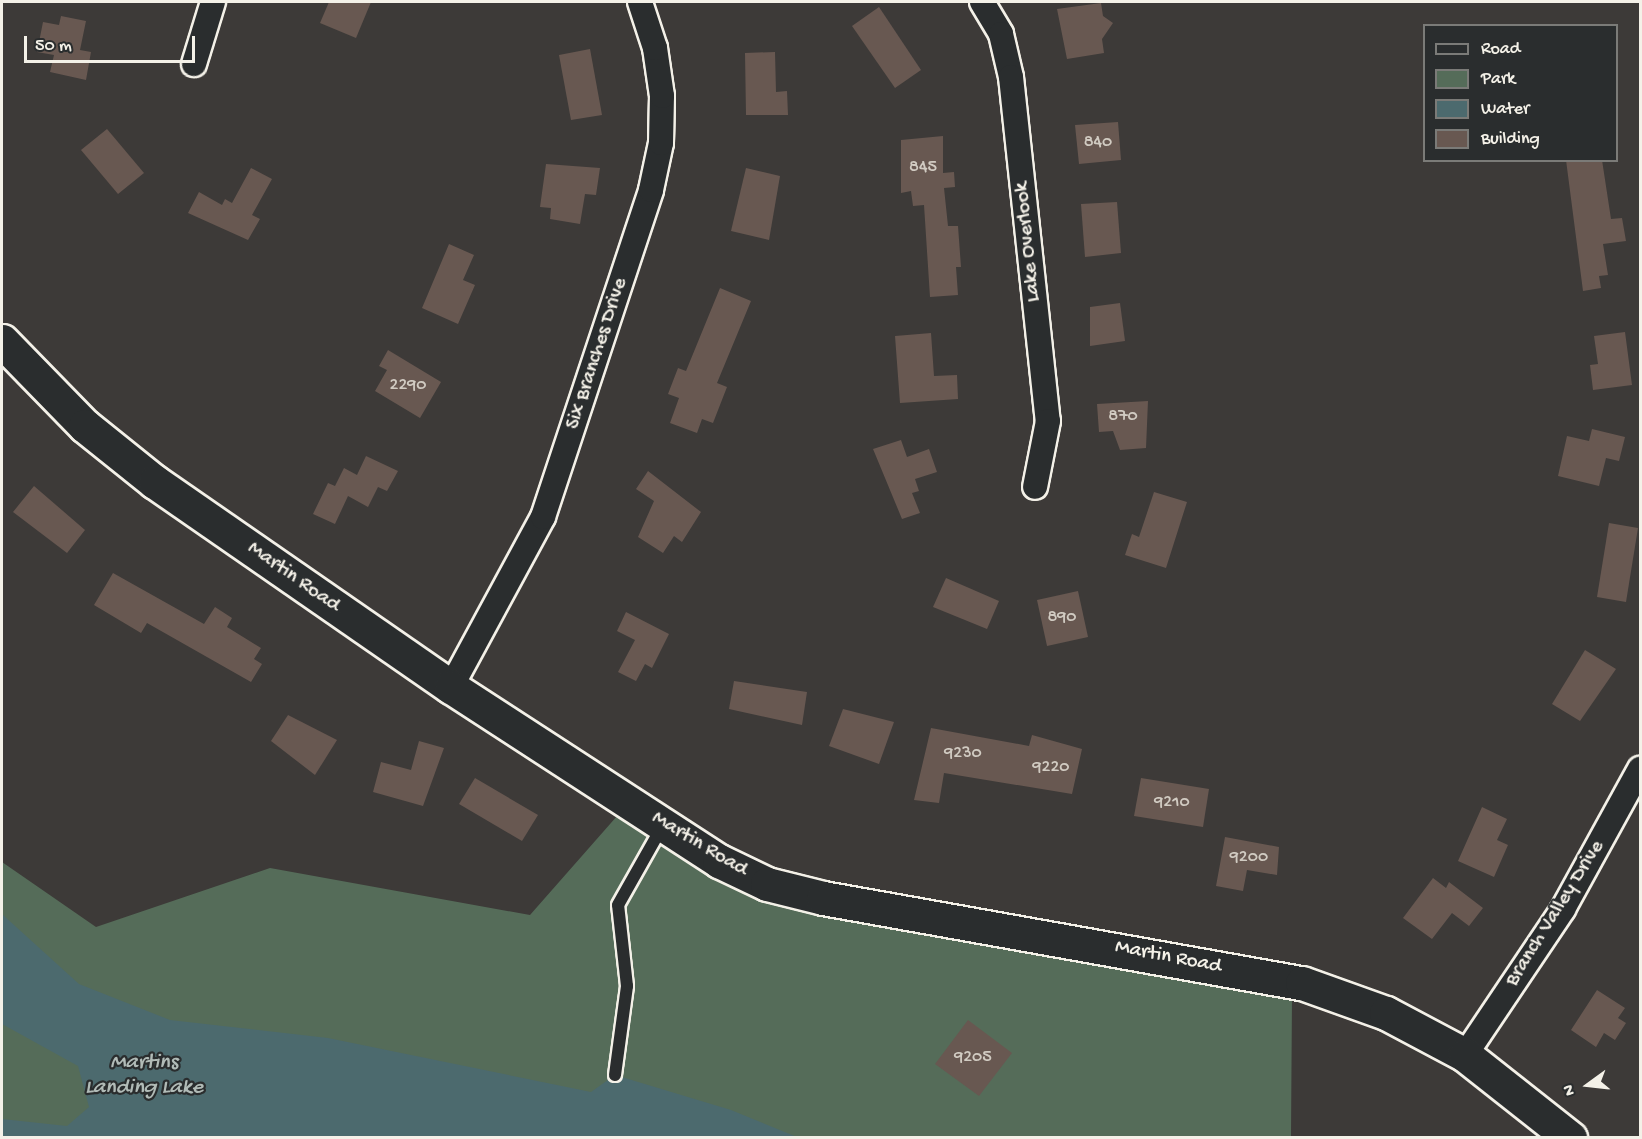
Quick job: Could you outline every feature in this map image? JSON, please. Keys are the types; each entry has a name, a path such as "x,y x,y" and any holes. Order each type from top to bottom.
{"street":[{"path":"194,64 213,2"},
{"name":"Six Branches Drive","path":"451,687 547,507 651,190 661,143 662,96 655,48 641,2"},
{"name":"Lake Overlook","path":"982,2 1001,34 1011,77 1048,421 1035,487"},
{"name":"Martin Road","path":"2,341 85,426 155,482 451,687 664,824 767,884 1302,983 1386,1013 1465,1055 1570,1137"},
{"name":"Branch Valley Drive","path":"1465,1055 1563,909 1641,769"}],"lane":[{"path":"615,1075 627,986 618,905 664,824"}],"green space":[{"path":"625,807 697,864 805,913 1292,997 1291,1137 2,1137 2,862 96,927 270,868 530,915"}],"water":[{"name":"Martins Landing Lake","path":"3,915 79,984 170,1020 328,1038 591,1092 615,1075 731,1110 797,1137 2,1137 2,1119 67,1126 89,1107 78,1066 2,1024"}],"building":[{"path":"329,2 371,2 356,38 320,23"},
{"path":"1101,3 1103,16 1113,23 1102,39 1104,53 1067,59 1057,9"},
{"path":"879,7 921,70 895,88 852,26"},
{"path":"61,16 86,21 80,50 91,52 86,80 50,72 54,55 37,52 43,22 59,25"},
{"path":"590,49 602,115 571,120 559,55"},
{"path":"775,52 776,92 787,91 788,115 746,115 745,53"},
{"path":"1118,122 1121,160 1079,164 1075,125"},
{"path":"107,129 144,173 118,194 81,150"},
{"path":"943,136 943,173 954,172 955,187 944,188 948,226 958,226 961,267 956,267 958,295 930,297 924,205 913,206 911,191 901,193 901,140"},
{"path":"1566,162 1602,162 1611,219 1622,218 1626,241 1603,244 1608,275 1599,276 1601,288 1583,291"},
{"path":"546,164 600,168 596,195 585,194 580,224 550,219 551,208 540,207"},
{"path":"251,168 272,179 252,215 260,219 248,240 188,213 199,192 222,205 225,199 232,203"},
{"path":"746,168 780,176 769,240 731,231"},
{"path":"1117,202 1121,253 1085,257 1081,204"},
{"path":"449,244 474,255 463,280 475,285 458,324 422,308"},
{"path":"720,288 751,301 717,383 727,387 713,423 702,419 697,433 670,423 679,398 668,394 678,368 686,371"},
{"path":"1120,303 1125,341 1090,346 1090,307"},
{"path":"1625,332 1632,385 1593,390 1590,365 1598,364 1594,336"},
{"path":"931,333 934,376 957,375 958,399 900,403 895,336"},
{"path":"388,350 441,382 420,418 375,391 387,370 379,366"},
{"path":"1148,401 1146,448 1120,450 1113,431 1099,432 1097,404"},
{"path":"1592,429 1625,437 1619,461 1606,458 1599,486 1558,476 1567,436 1589,441"},
{"path":"901,440 907,457 929,449 937,472 915,479 919,491 912,493 920,513 902,519 873,449"},
{"path":"366,456 398,471 387,491 378,487 368,507 348,496 335,524 313,514 328,483 335,486 344,468 357,475"},
{"path":"648,471 701,512 682,542 674,536 663,553 638,537 654,501 636,489"},
{"path":"34,486 85,530 67,553 13,512"},
{"path":"1154,492 1187,502 1166,568 1125,555 1132,534 1139,537"},
{"path":"1609,523 1638,528 1626,602 1597,597"},
{"path":"113,573 204,624 215,607 232,618 227,627 261,648 254,659 262,664 251,682 147,623 141,633 94,605"},
{"path":"946,578 999,601 987,629 933,607"},
{"path":"1078,591 1088,637 1047,646 1037,600"},
{"path":"626,612 669,634 652,668 645,664 636,681 618,672 635,640 617,631"},
{"path":"1585,650 1616,669 1580,721 1552,704"},
{"path":"734,681 807,692 802,725 729,709"},
{"path":"843,709 894,722 879,764 829,746"},
{"path":"288,715 337,740 315,775 271,741"},
{"path":"931,728 1029,746 1032,735 1082,749 1072,794 944,773 939,803 914,800"},
{"path":"419,741 444,748 423,806 373,792 381,762 411,770"},
{"path":"475,778 538,815 522,841 459,804"},
{"path":"1141,778 1209,789 1203,827 1134,816"},
{"path":"1482,807 1507,819 1497,840 1508,845 1494,877 1458,861"},
{"path":"1225,837 1279,847 1277,875 1247,870 1243,891 1216,886"},
{"path":"1433,878 1446,888 1449,882 1483,908 1469,926 1452,913 1432,939 1403,918"},
{"path":"1597,990 1625,1008 1618,1018 1626,1023 1615,1040 1604,1033 1596,1047 1571,1030"},
{"path":"968,1020 1012,1053 979,1096 935,1064"}]}
